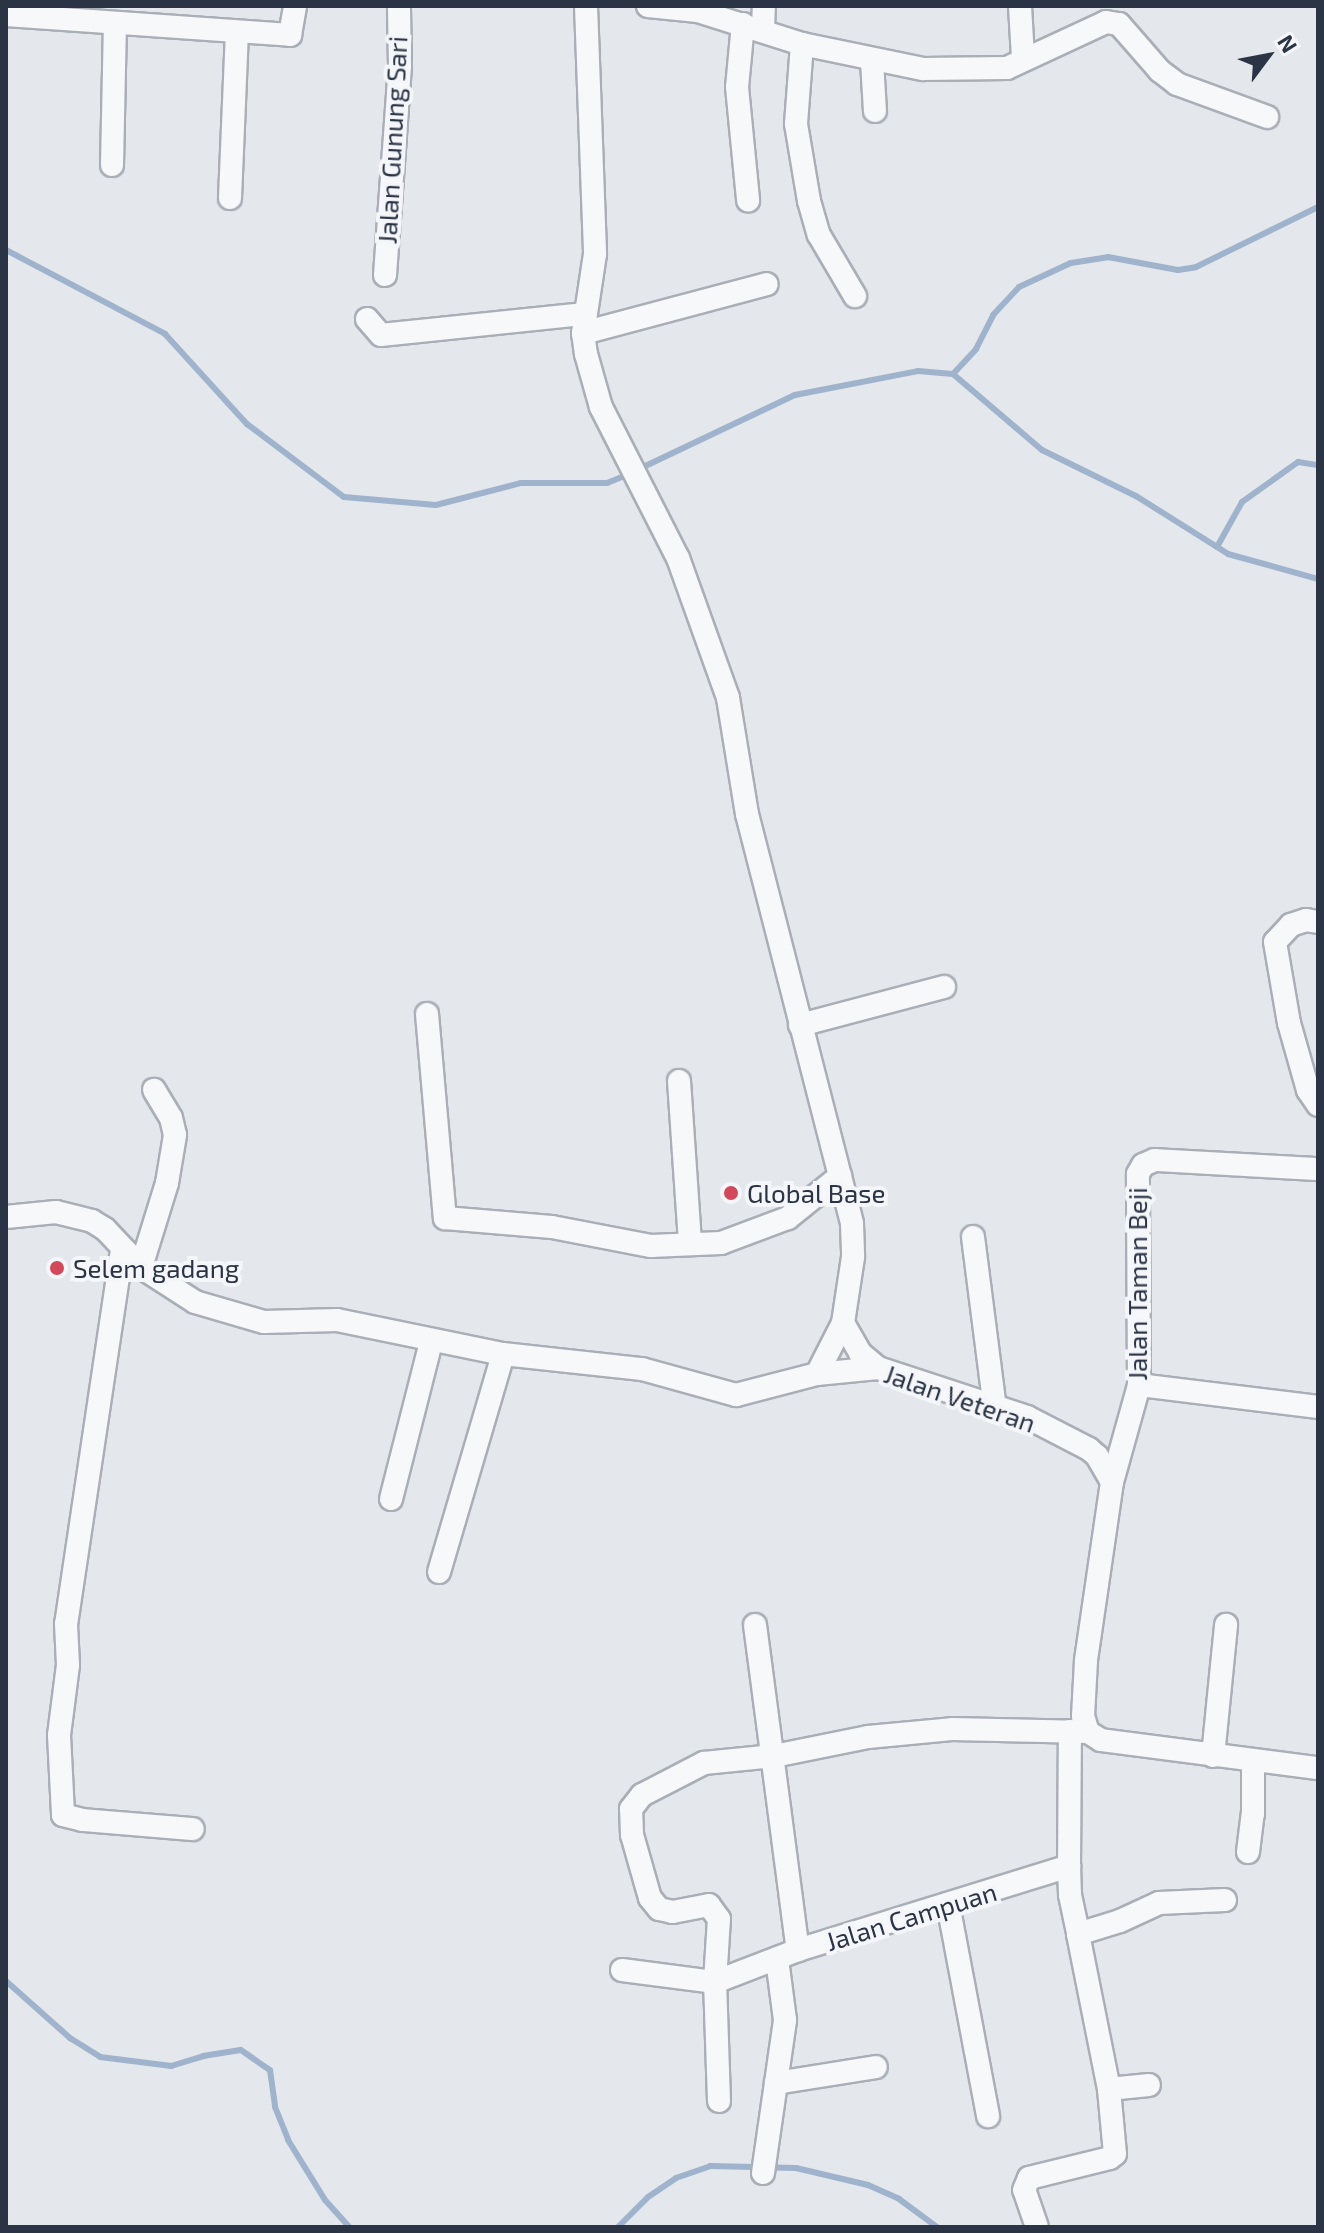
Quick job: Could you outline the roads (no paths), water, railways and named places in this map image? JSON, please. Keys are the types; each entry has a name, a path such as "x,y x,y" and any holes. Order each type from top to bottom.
{"street":[{"path":"6,15 290,35 295,6"},
{"name":"Jalan Gunung Sari","path":"385,275 400,66 399,6"},
{"path":"586,6 595,254 584,324 601,407 624,458 649,498 678,558 728,698 747,814 852,1224 853,1257 843,1323 817,1374"},
{"path":"648,6 698,11 802,44 872,61 923,69 1007,68 1106,22 1119,24 1160,71 1177,84 1267,117"},
{"path":"748,200 737,87 753,27 764,6"},
{"path":"1020,6 1023,58"},
{"path":"112,165 115,23"},
{"path":"230,198 237,33"},
{"path":"802,44 796,124 809,201 819,235 855,296"},
{"path":"872,61 875,111"},
{"path":"367,319 381,335 584,324 767,284"},
{"path":"1318,922 1306,920 1291,925 1275,942 1289,1023 1308,1090 1318,1105"},
{"path":"800,1025 944,987"},
{"path":"427,1014 445,1218 552,1227 651,1246 721,1243 788,1218 840,1176"},
{"path":"679,1081 690,1244"},
{"path":"141,1267 167,1183 175,1135 171,1118 154,1090"},
{"name":"Jalan Taman Beji","path":"1112,1482 1139,1385 1138,1174 1143,1165 1155,1160 1318,1169"},
{"name":"Jalan Veteran","path":"6,1217 39,1213 75,1215 105,1229 141,1267 195,1302 264,1322 337,1320 431,1342 503,1354 642,1369 736,1395 817,1374 878,1368 1027,1417 1089,1449 1097,1456 1112,1482"},
{"path":"973,1237 995,1408"},
{"path":"122,1250 66,1624 68,1665 59,1735 54,1815 83,1820 175,1824 193,1829"},
{"path":"843,1323 860,1353 878,1368"},
{"path":"391,1499 431,1342"},
{"path":"439,1572 503,1354"},
{"path":"1139,1385 1318,1407"},
{"path":"1037,2227 1024,2190 1029,2178 1110,2158 1115,2154 1109,2089 1070,1895 1069,1866 1086,1661 1112,1482"},
{"path":"755,1625 798,1950"},
{"path":"1213,1756 1226,1625"},
{"path":"719,2101 715,1982 719,1919 709,1905 673,1912 659,1909 650,1898 635,1847 631,1809 642,1795 704,1763 774,1756 868,1737 952,1729 1079,1732 1101,1740 1318,1768"},
{"path":"1248,1852 1253,1814 1253,1760"},
{"name":"Jalan Campuan","path":"622,1970 715,1982 798,1950 1069,1866"},
{"path":"1078,1934 1120,1921 1159,1903 1225,1900"},
{"path":"948,1904 988,2116"},
{"path":"763,2173 785,2020 777,1959"},
{"path":"776,2083 876,2067"},
{"path":"1109,2089 1149,2085"}],"waterway":[{"path":"953,374 976,349 993,315 1019,287 1071,263 1108,257 1178,270 1196,267 1318,207"},
{"path":"6,250 165,334 247,424 344,497 436,505 521,483 607,483 629,474"},
{"path":"639,469 795,395 918,371 953,374 1042,450 1136,496 1228,554 1318,579"},
{"path":"1217,547 1242,502 1298,462 1318,465"},
{"path":"6,1981 70,2038 100,2057 171,2066 203,2056 241,2050 270,2070 275,2107 288,2140 325,2200 349,2227"},
{"path":"618,2227 648,2197 676,2178 710,2166 796,2168 868,2185 899,2199 937,2227"}],"place":[{"name":"Global Base","path":"731,1193"},
{"name":"Selem gadang","path":"57,1268"}]}
